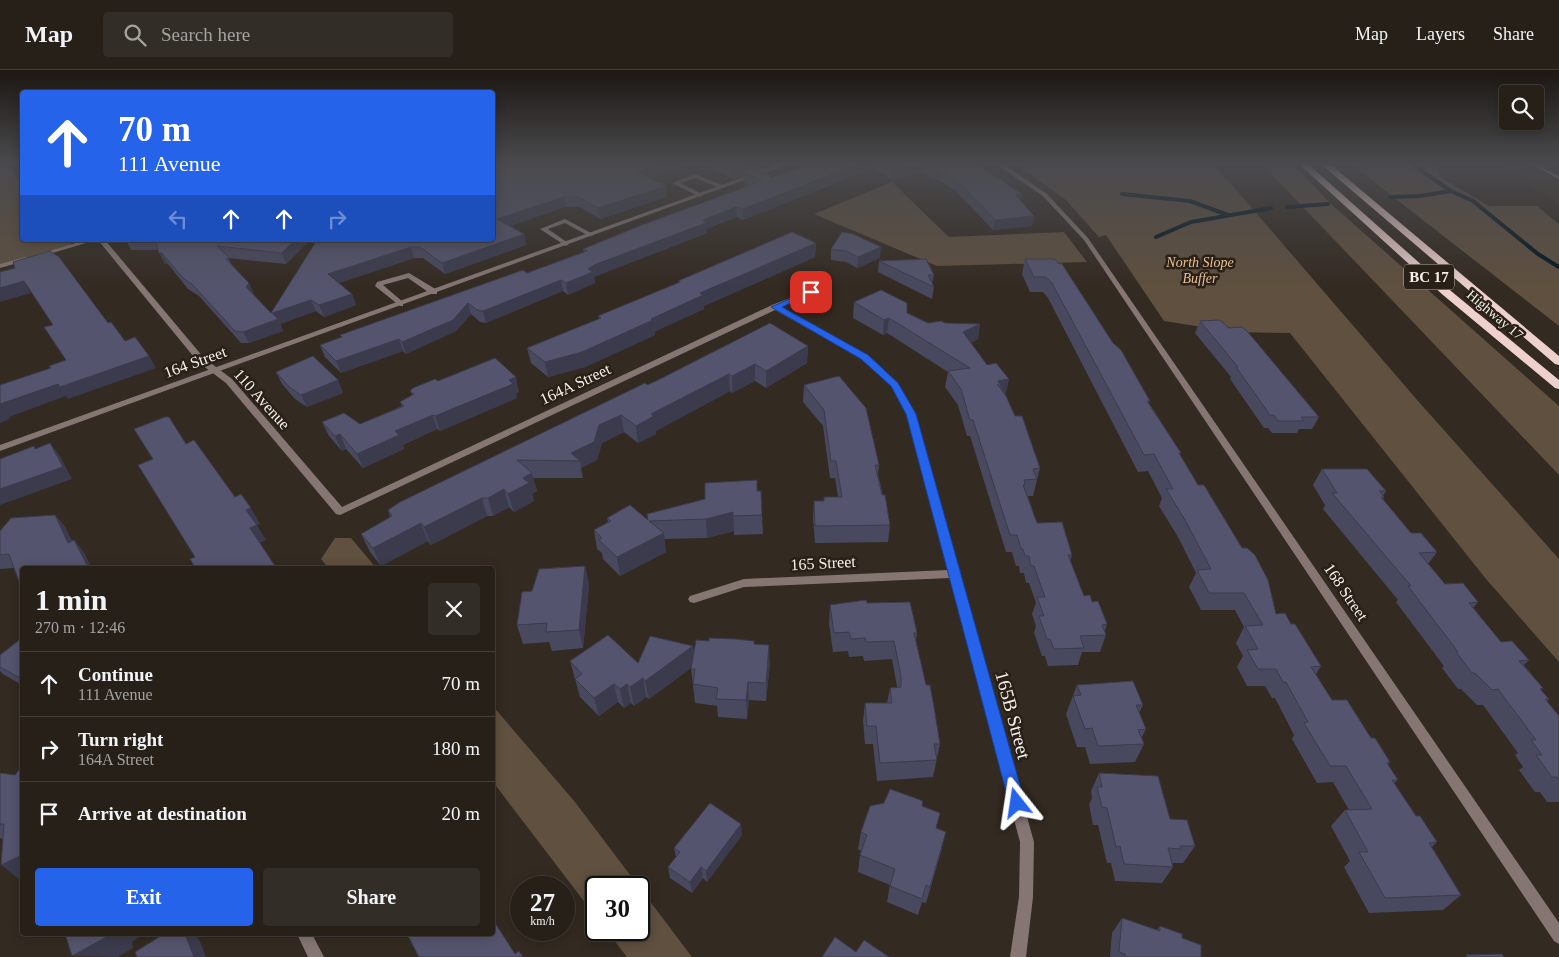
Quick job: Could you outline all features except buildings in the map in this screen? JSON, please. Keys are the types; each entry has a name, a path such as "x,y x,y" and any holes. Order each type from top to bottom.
{"highway":[{"name":"Highway 17","path":"1349,205 1447,293 1559,386"},
{"name":"Highway 17","path":"1374,205 1559,362"}],"street":[{"name":"164 Street","path":"0,448 672,205"},
{"name":"168 Street","path":"1055,205 1064,214 1106,267 1559,936"},
{"path":"566,244 543,229 565,221 591,235"},
{"path":"0,266 86,242"},
{"name":"110 Avenue","path":"103,242 201,360 229,381 340,512"},
{"path":"400,304 379,286 380,284 409,274 434,292"},
{"name":"164A Street","path":"340,512 775,307 826,288"},
{"name":"165B Street","path":"775,307 865,357 895,385 911,414 956,574 1027,842 1026,897 1018,957"},
{"name":"165 Street","path":"694,599 744,583 956,574"},
{"path":"305,936 316,957"}],"green space":[{"path":"0,205 20,205 20,242 70,242 73,246 0,266"},
{"path":"835,205 916,205 949,237 1064,232 1087,262 937,266 814,214"},
{"name":"North Slope Buffer","path":"1071,205 1250,205 1418,401 1559,559 1559,662 1486,579 1290,333 1234,332 1164,321 1106,235 1099,237"},
{"path":"1302,205 1333,205 1559,406 1559,475"},
{"path":"1404,205 1537,206 1559,224 1559,326"},
{"path":"335,538 351,538 374,566 327,566 321,559"},
{"path":"495,709 575,802 631,876 585,876 585,903 575,889 575,876 565,876 495,785"},
{"path":"650,901 692,957 627,957 615,941 650,941"}],"waterway":[{"path":"1202,205 1228,215"},
{"path":"1287,207 1309,205"},
{"path":"1478,205 1538,254 1559,267"},
{"path":"1156,237 1191,222 1271,208"}],"route":[{"path":"811,292 775,307 865,357 895,385 911,414 1017,803"}]}
